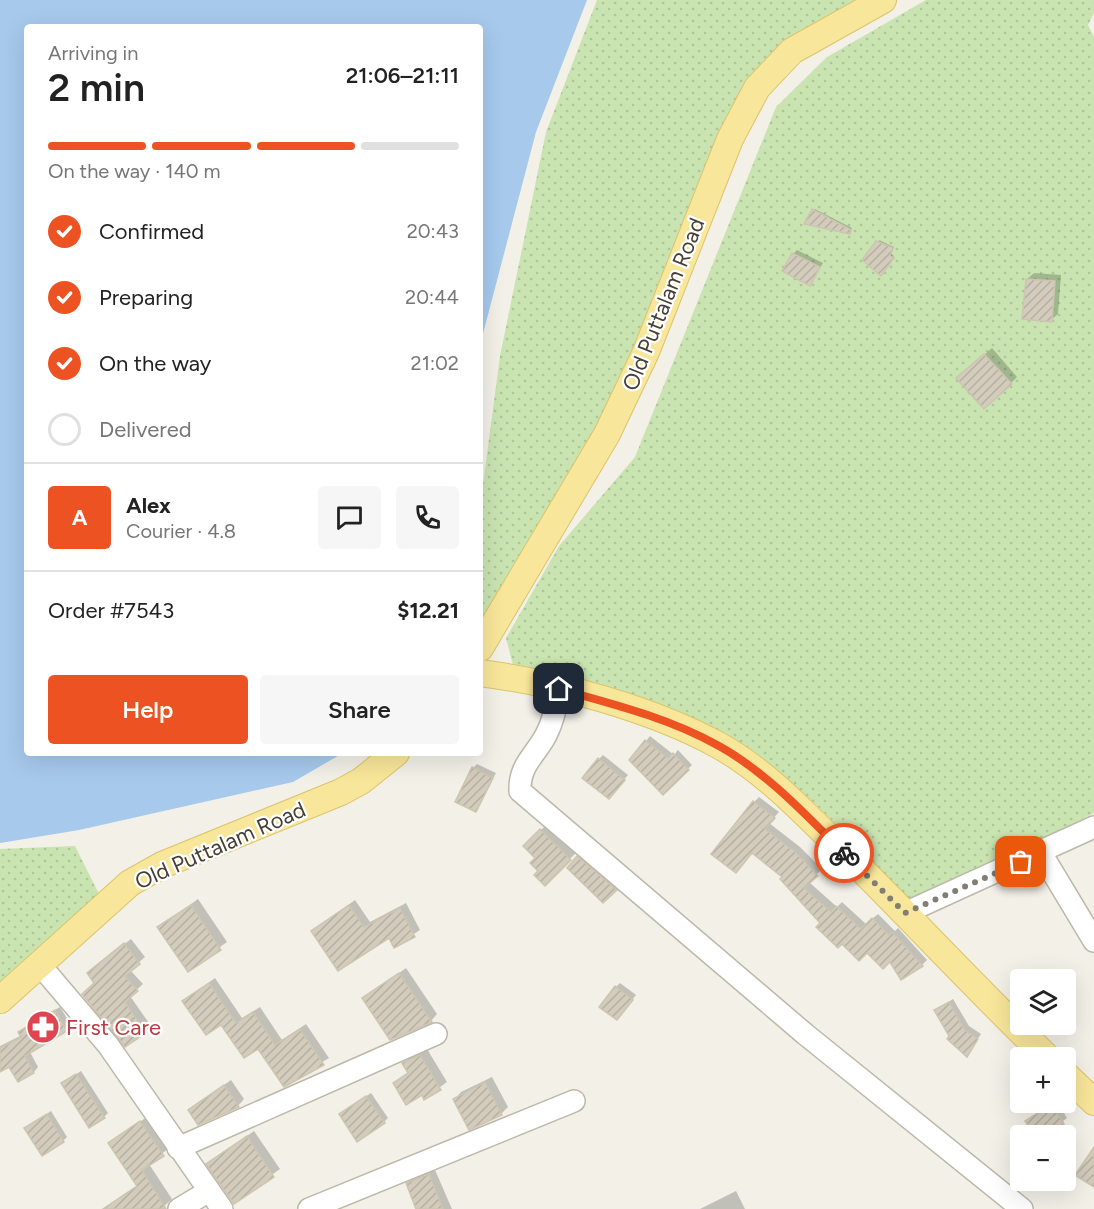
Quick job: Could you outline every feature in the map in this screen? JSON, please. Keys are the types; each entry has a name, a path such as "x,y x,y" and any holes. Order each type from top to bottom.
{"main road":[{"name":"Old Puttalam Road","path":"483,643 573,494 621,405 646,352 730,139 757,88 792,51 883,0"},
{"path":"483,674 559,689 659,719 694,733 733,754 787,797 1036,1047"},
{"name":"Old Puttalam Road","path":"0,1000 130,883 162,865 341,792 361,781 392,756"},
{"path":"1076,1085 1094,1102"}],"street":[{"path":"559,689 554,720 519,776 520,791 805,1034 1022,1209"},
{"path":"905,913 1094,827"},
{"path":"1041,853 1094,941"},
{"path":"40,965 108,1046 222,1209"},
{"path":"178,1148 436,1034"},
{"path":"309,1209 574,1101"},
{"path":"179,1209 209,1191"}],"green space":[{"path":"597,0 858,0 830,14 783,44 631,368 483,621 483,484 500,356 546,132"},
{"path":"926,0 1094,0 1094,13 1088,25 1094,37 1094,813 914,904 811,800 766,762 744,747 717,731 661,706 602,687 513,665 506,638 559,546 635,457 776,107 827,57"},
{"path":"75,846 101,898 0,989 0,849"}],"water":[{"path":"0,0 587,0 536,132 483,334 483,24 24,24 24,756 338,756 293,782 79,830 0,843"}],"building":[{"path":"812,209 851,230 850,234 804,224"},
{"path":"876,241 893,248 890,256 894,258 881,276 862,260"},
{"path":"792,253 820,267 810,286 782,271"},
{"path":"1026,279 1055,281 1052,322 1022,319"},
{"path":"984,354 1012,384 984,409 956,378"},
{"path":"645,740 668,758 673,753 689,770 663,795 629,760"},
{"path":"598,758 625,780 609,799 582,778"},
{"path":"472,767 493,778 476,812 455,802"},
{"path":"753,801 775,818 765,829 795,852 818,876 804,888 831,912 836,906 861,929 872,918 889,935 892,932 923,966 901,980 890,962 883,969 867,953 859,961 842,944 838,948 816,927 820,923 780,879 782,877 752,853 736,873 711,854"},
{"path":"540,829 571,860 545,886 534,875 538,871 530,863 535,858 523,846"},
{"path":"577,856 617,890 603,903 567,868"},
{"path":"191,905 221,950 188,972 157,927"},
{"path":"349,905 364,927 400,908 415,937 394,948 389,938 338,971 311,931"},
{"path":"124,943 140,964 125,976 138,991 125,1002 146,1033 125,1047 82,994 94,983 87,973"},
{"path":"399,973 432,1022 390,1040 362,998"},
{"path":"209,983 236,1023 253,1012 275,1045 300,1029 324,1065 284,1087 258,1049 244,1058 221,1025 206,1035 182,1001"},
{"path":"615,986 633,1000 617,1020 599,1007"},
{"path":"949,1002 965,1030 978,1039 967,1057 947,1039 949,1036 934,1010"},
{"path":"55,1010 67,1031 25,1056 34,1073 18,1082 9,1067 0,1072 0,1048 21,1037 18,1032"},
{"path":"420,1055 441,1090 424,1100 422,1095 406,1105 393,1083 408,1073 402,1063"},
{"path":"76,1074 105,1118 89,1128 61,1083"},
{"path":"485,1082 502,1115 469,1130 453,1099"},
{"path":"224,1085 239,1107 198,1125 188,1110"},
{"path":"366,1096 385,1123 357,1142 339,1114"},
{"path":"1038,1113 1057,1113 1064,1124 1028,1125 1025,1121"},
{"path":"47,1114 64,1142 42,1156 24,1128"},
{"path":"140,1121 164,1156 142,1170 166,1209 103,1209 137,1186 108,1143"},
{"path":"247,1136 274,1177 234,1204 206,1164"},
{"path":"1094,1147 1094,1187 1076,1174"},
{"path":"429,1174 443,1209 416,1209 406,1183"}],"way so far":[{"path":"844,853 905,913 1021,862"}],"place":[{"name":"First Care","path":"43,1027"}],"route":[{"path":"559,689 659,719 694,733 733,754 787,797 844,853"}]}
